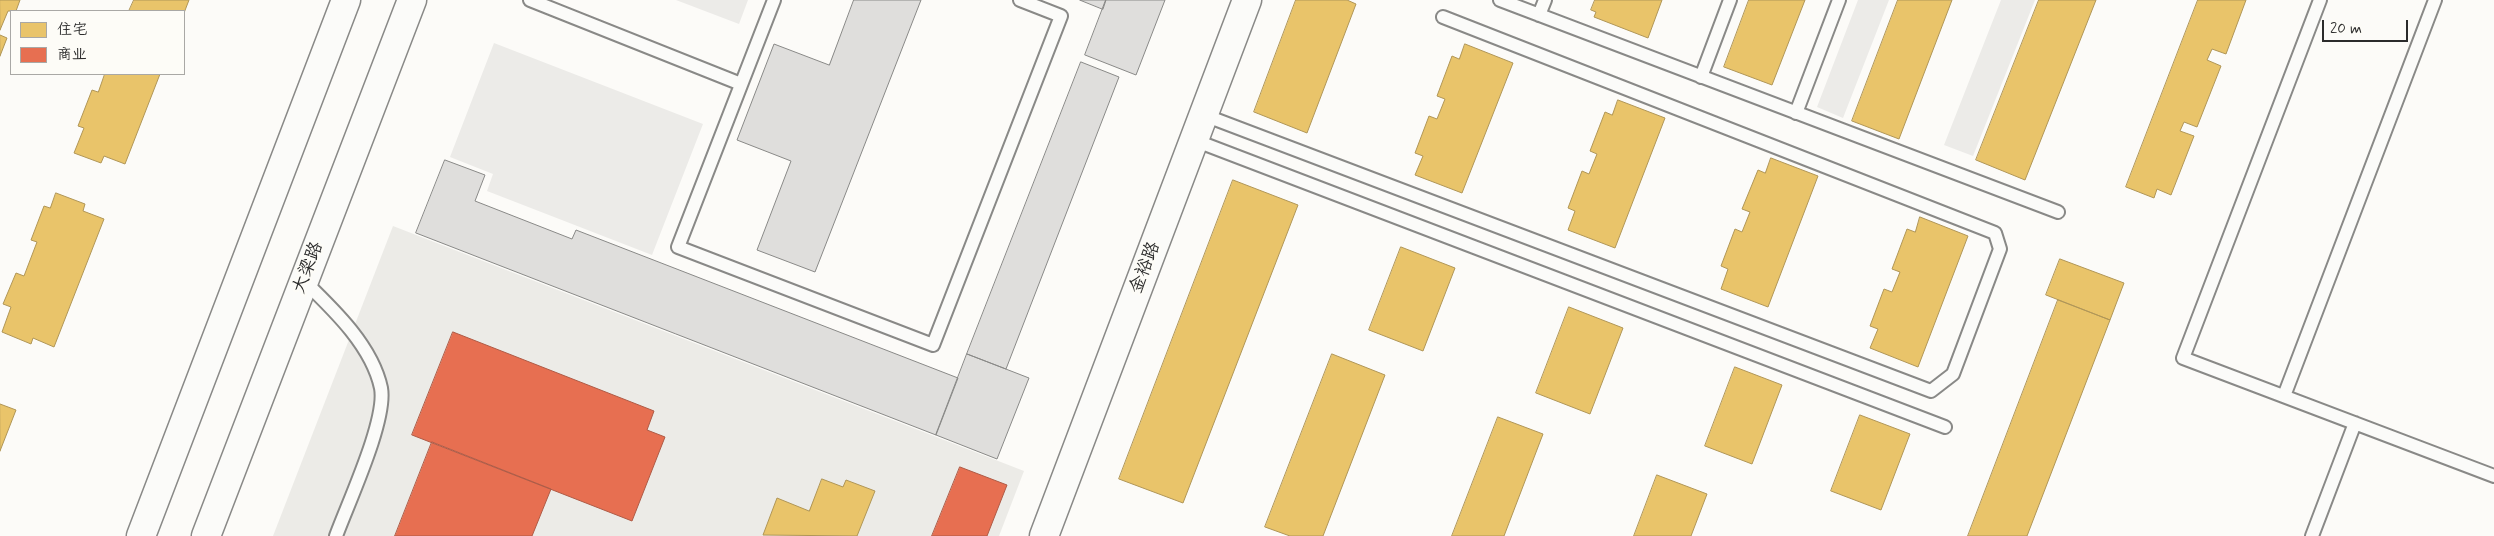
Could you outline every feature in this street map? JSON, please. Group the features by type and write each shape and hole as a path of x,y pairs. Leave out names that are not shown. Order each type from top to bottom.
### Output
{"main road":[{"path":"141,536 346,0"},
{"name":"大梁路","path":"206,536 412,0"},
{"name":"金裕路","path":"1044,536 1247,0"}],"lane":[{"path":"530,0 741,84"},
{"path":"774,0 678,247 933,346 1061,16 1020,0"},
{"path":"1500,0 2058,212"},
{"path":"1539,15 1545,0"},
{"path":"1700,77 1730,0"},
{"path":"1796,113 1839,0"},
{"path":"2320,0 2183,358 2494,476"},
{"path":"2284,396 2435,0"},
{"path":"1199,127 1931,391 1952,374 2000,249 1995,233 1443,17"},
{"path":"1199,127 1945,427"},
{"path":"304,281 329,305 352,334 369,358 381,389 379,422 336,536"},
{"path":"2312,536 2355,423"}],"shaded area":[{"path":"676,0 748,0 739,24"},
{"path":"1858,0 1889,0 1843,118 1817,107"},
{"path":"2001,0 2035,0 1973,156 1944,145"},
{"path":"494,43 703,124 652,255 487,191 493,174 450,157"},
{"path":"393,226 1024,471 999,536 273,536"}],"building: 住宅":[{"path":"0,0 20,0 16,10 8,11 0,30"},
{"path":"134,0 189,0 185,10 129,10"},
{"path":"1296,0 1347,0 1356,4 1307,133 1254,112"},
{"path":"1595,0 1662,0 1648,38 1594,17 1596,12 1591,10"},
{"path":"1749,0 1805,0 1772,85 1724,67"},
{"path":"1898,0 1952,0 1899,139 1852,121"},
{"path":"2039,0 2096,0 2025,180 1976,160"},
{"path":"2198,0 2246,0 2226,54 2212,49 2207,60 2221,66 2197,127 2184,122 2180,131 2194,136 2171,195 2157,189 2154,198 2126,187"},
{"path":"0,35 7,38 0,56"},
{"path":"1465,44 1513,63 1462,193 1415,175 1423,156 1415,153 1429,116 1437,119 1445,99 1437,96 1452,56 1459,59"},
{"path":"105,75 160,75 125,164 104,156 101,163 74,153 84,128 78,126 92,90 98,92"},
{"path":"1618,100 1665,118 1615,248 1568,230 1575,211 1568,208 1582,171 1589,174 1597,154 1590,151 1605,112 1612,115"},
{"path":"1771,158 1818,176 1768,307 1721,289 1728,269 1721,266 1735,229 1742,232 1750,212 1742,209 1758,170 1765,173"},
{"path":"1233,180 1298,205 1183,503 1119,479"},
{"path":"56,193 85,204 83,211 104,219 54,347 33,338 31,344 2,332 11,307 3,304 16,273 24,276 37,242 31,240 44,206 50,208"},
{"path":"1920,217 1968,236 1918,367 1870,348 1878,329 1870,326 1884,289 1892,292 1900,272 1892,269 1907,229 1915,232"},
{"path":"1401,247 1455,268 1423,351 1369,330"},
{"path":"2060,259 2124,283 2110,320 2046,295"},
{"path":"2058,300 2110,320 2027,536 1968,536"},
{"path":"1569,307 1623,328 1590,414 1536,393"},
{"path":"1332,354 1385,375 1323,536 1290,536 1265,527"},
{"path":"1735,367 1782,385 1752,464 1705,446"},
{"path":"0,404 16,410 0,451"},
{"path":"1860,415 1910,434 1881,510 1831,491"},
{"path":"1498,417 1543,434 1504,536 1452,536"},
{"path":"1657,475 1707,494 1691,536 1634,536"},
{"path":"822,479 843,487 846,480 875,491 857,536 763,535 777,498 809,511"}],"building: 商业":[{"path":"453,332 654,411 647,430 665,437 632,521 412,435"},
{"path":"432,442 551,489 532,536 395,536"},
{"path":"960,467 1007,485 987,536 932,536"}],"building: 其他":[{"path":"854,0 921,0 815,272 757,250 791,161 737,140 774,44 829,65"},
{"path":"1080,0 1106,0 1103,9"},
{"path":"1106,0 1165,0 1136,75 1085,55"},
{"path":"1081,62 1119,77 1006,369 967,354"},
{"path":"445,160 485,175 475,201 572,239 576,230 958,378 936,435 416,233"},
{"path":"967,354 1029,378 997,459 936,435"}]}
